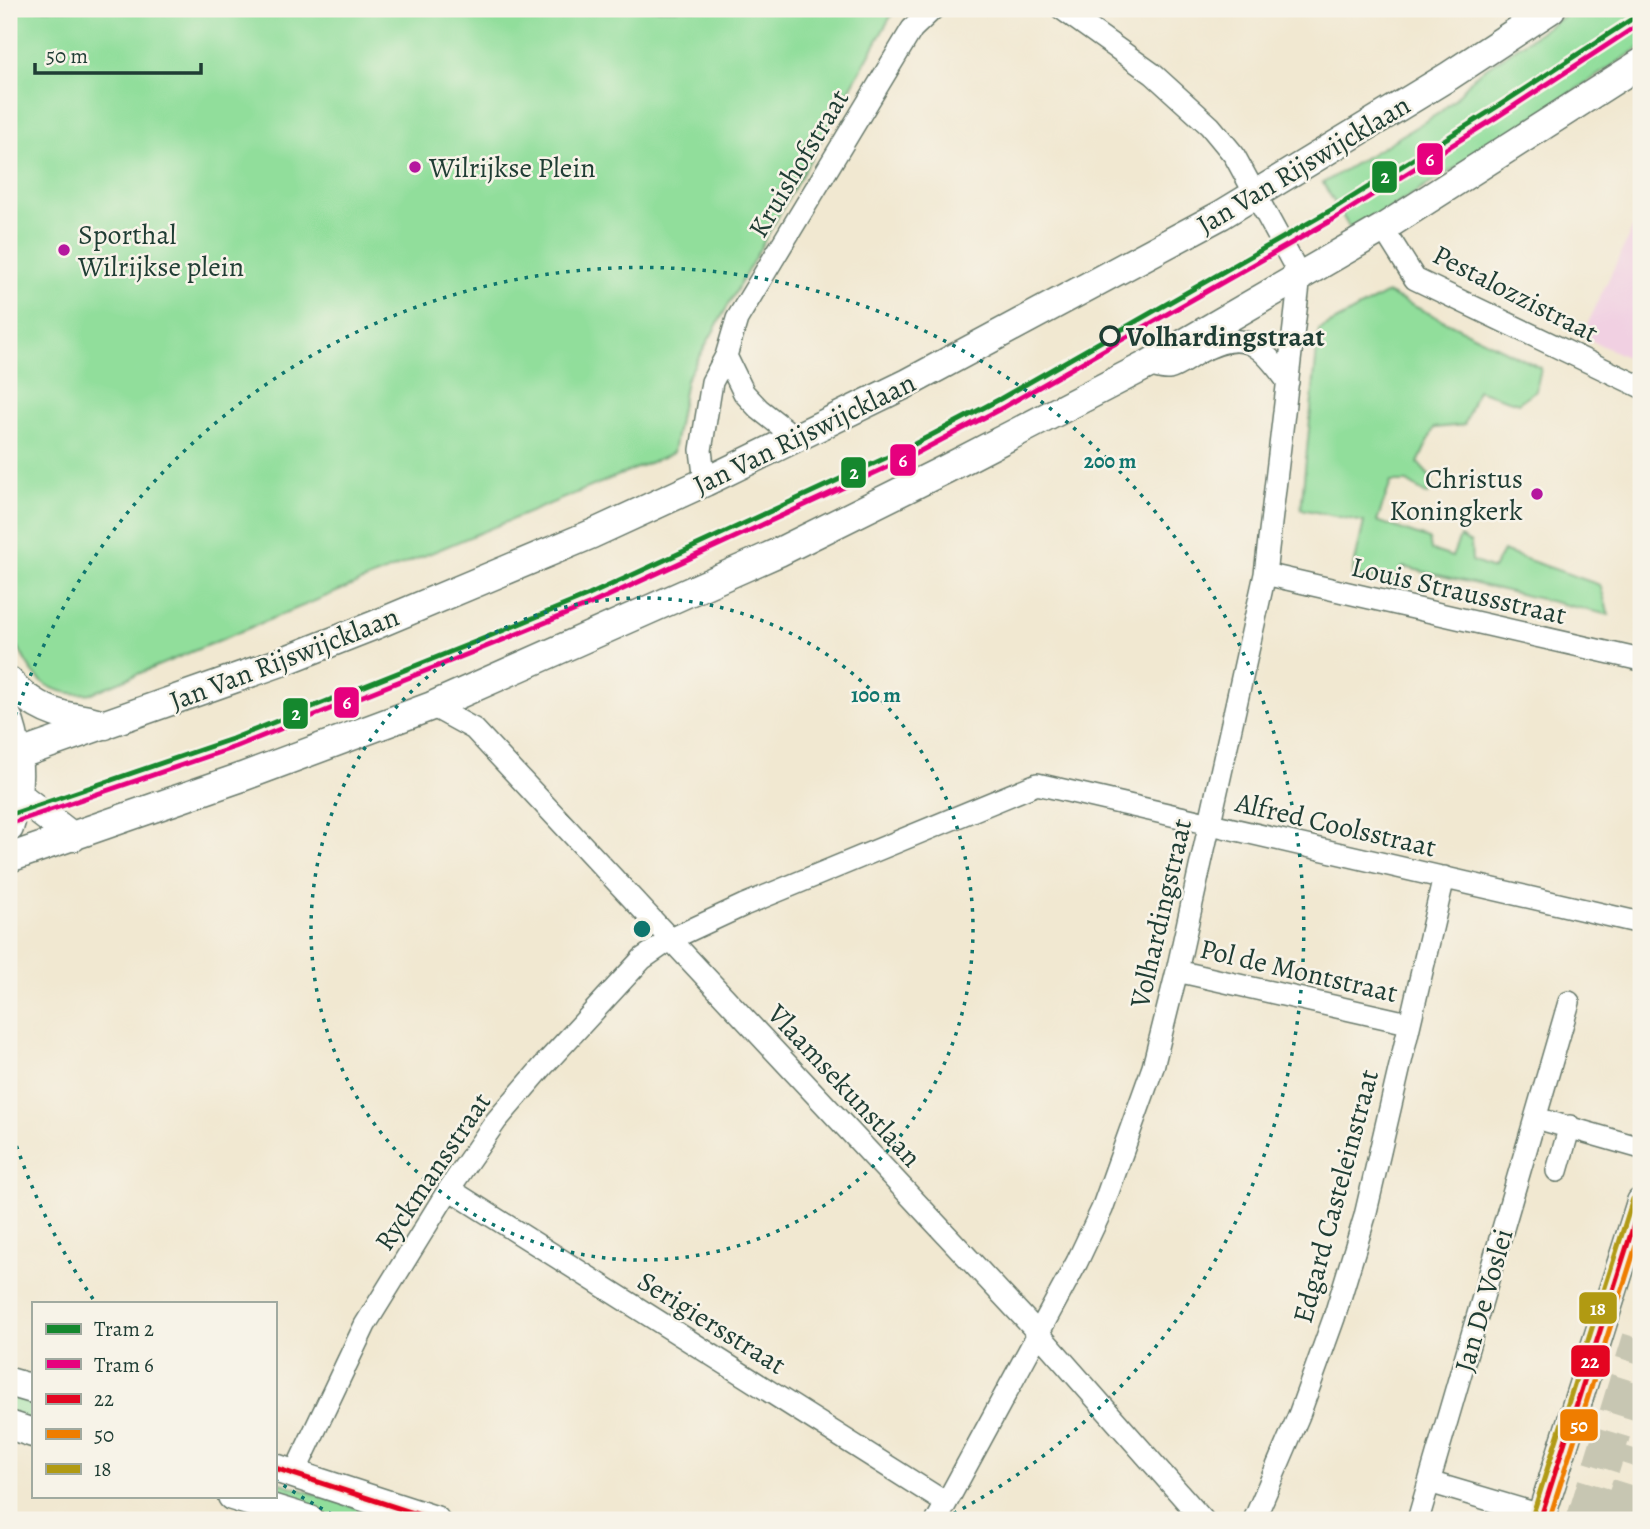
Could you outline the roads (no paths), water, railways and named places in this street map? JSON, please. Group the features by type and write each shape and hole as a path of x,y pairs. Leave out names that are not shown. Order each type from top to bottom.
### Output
{"main road":[{"name":"Jan Van Rijswijcklaan","path":"13,757 375,625 592,534 796,438 920,377 1256,194 1437,83 1551,9"},
{"path":"9,858 432,706 779,552 1147,365 1383,228 1641,63"},
{"path":"9,681 43,708 105,725"},
{"path":"9,720 13,757 9,828"},
{"path":"13,789 73,837"},
{"path":"1541,1518 1641,1202"},
{"path":"9,1382 32,1389"},
{"path":"9,1425 32,1433"},
{"path":"284,1471 390,1513 435,1520"},
{"path":"238,1498 310,1520"}],"street":[{"name":"Kruishofstraat","path":"705,482 701,450 712,382 726,356 737,319 912,29 933,9"},
{"path":"1062,9 1153,74 1210,126 1234,155 1300,276"},
{"name":"Pestalozzistraat","path":"1383,228 1416,279 1641,387"},
{"name":"Volhardingstraat","path":"942,1511 1077,1262 1102,1209 1153,1067 1177,971 1265,574 1300,276"},
{"path":"1147,365 1168,369 1212,346 1229,340 1242,341 1264,352 1287,382"},
{"path":"726,356 744,393 759,409 796,438"},
{"name":"Louis Straussstraat","path":"1265,574 1641,660"},
{"name":"Vlaamsekunstlaan","path":"432,706 474,729 1039,1334 1203,1520"},
{"name":"Alfred Coolsstraat","path":"671,939 744,905 1037,784 1641,923"},
{"name":"Edgard Casteleinstraat","path":"1254,1520 1298,1415 1334,1318 1364,1216 1444,877"},
{"name":"Ryckmansstraat","path":"284,1471 365,1325 449,1189 496,1121 642,959 671,939"},
{"name":"Pol de Montstraat","path":"1177,971 1408,1023"},
{"name":"Jan De Voslei","path":"1418,1520 1569,1002"},
{"path":"1536,1118 1641,1148"},
{"path":"1557,1171 1570,1126"},
{"name":"Serigiersstraat","path":"449,1189 942,1511"},
{"path":"1429,1482 1541,1518"}],"tunnel":[{"path":"1585,1520 1641,1339"},
{"path":"1619,1520 1641,1451"}],"tram line":[{"name":"2","path":"9,815 232,739 480,640 589,595 905,449 1000,399 1333,209 1641,13"},
{"name":"6","path":"12,823 235,747 483,648 593,603 909,457 1004,407 1337,217 1641,23"}],"place":[{"name":"Wilrijkse Plein","path":"415,167"},
{"name":"Sporthal Wilrijkse plein","path":"64,250"},
{"name":"Volhardingstraat","path":"1110,336"},
{"name":"Christus Koningkerk","path":"1537,494"}]}
